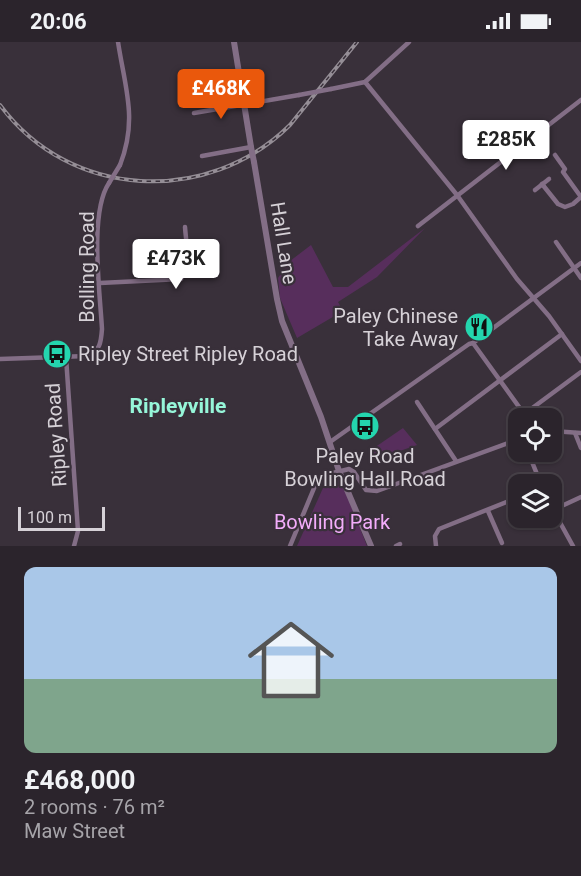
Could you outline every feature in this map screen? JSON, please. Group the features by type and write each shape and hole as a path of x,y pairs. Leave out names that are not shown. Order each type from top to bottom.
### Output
{"street":[{"name":"Bolling Road","path":"66,357 87,356 95,353 101,342 98,223 102,199 120,165 130,125 129,100 118,42"},
{"name":"Hall Lane","path":"234,42 282,321 330,442 339,471 371,546"},
{"path":"194,113 365,82 409,42"},
{"path":"365,82 457,195 510,270 581,361"},
{"path":"418,226 581,100"},
{"path":"202,156 251,147"},
{"path":"542,184 558,204 565,207 581,197 563,172 565,169 555,155"},
{"path":"535,190 549,179"},
{"path":"100,283 181,279 186,267 185,227"},
{"path":"556,242 581,278"},
{"path":"330,442 472,343 581,263"},
{"path":"435,429 562,334"},
{"path":"472,343 520,408"},
{"path":"0,359 66,357"},
{"name":"Ripley Road","path":"66,357 78,531 74,546"},
{"path":"532,408 581,372"},
{"path":"417,402 456,461"},
{"path":"562,432 578,433 581,448"},
{"path":"290,546 321,476 349,469 354,472 366,489 377,491 508,443"},
{"path":"562,505 581,497"},
{"path":"436,546 435,536 439,529 508,502"},
{"path":"488,511 502,543"},
{"path":"562,527 573,546"}],"green space":[{"path":"425,228 377,277 338,302 343,311 297,338 280,298 278,278 290,261 311,245 333,287 348,287"},
{"path":"403,428 417,445 377,459 371,450"},
{"name":"Bowling Park","path":"340,478 367,546 297,546 323,488 329,480"}],"railway":[{"path":"0,105 29,136 63,160 101,174 140,181 181,179 220,169 257,151 290,125 357,42"}],"place":[{"name":"Paley Chinese Take Away","path":"479,327"},
{"name":"Ripley Street Ripley Road","path":"57,354"},
{"name":"Paley Road Bowling Hall Road","path":"365,426"}],"district":[{"name":"Ripleyville","path":"178,406"}]}
